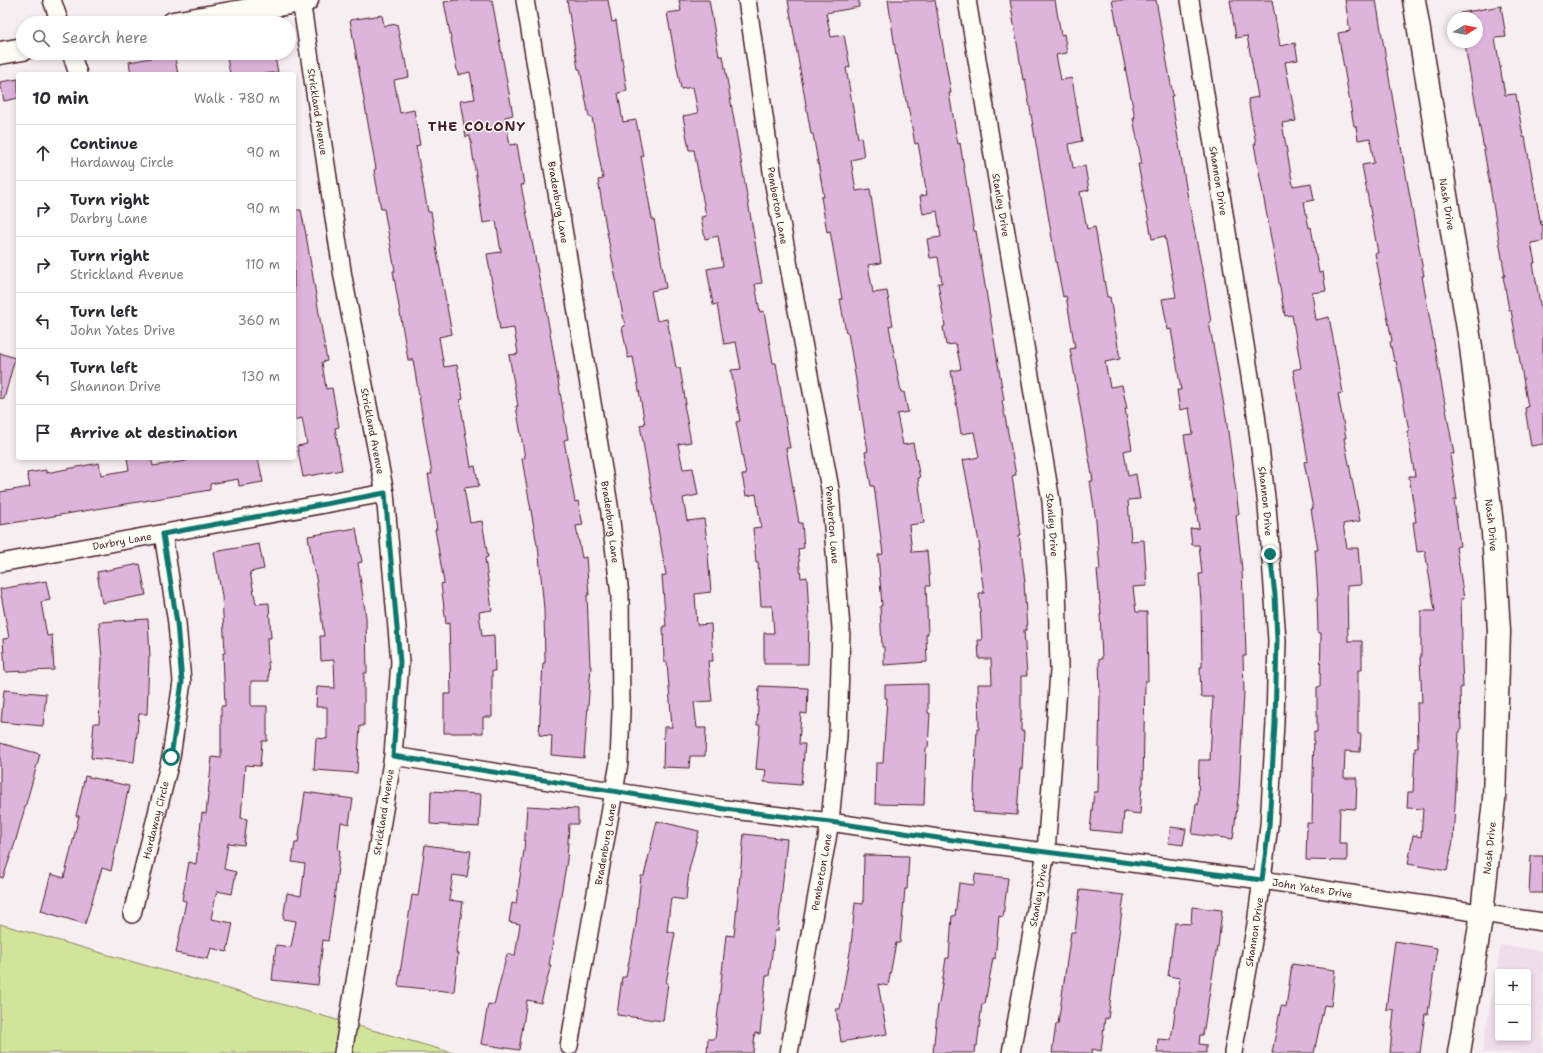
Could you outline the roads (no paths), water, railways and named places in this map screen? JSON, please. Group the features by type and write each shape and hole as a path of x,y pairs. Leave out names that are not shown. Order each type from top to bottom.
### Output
{"street":[{"path":"52,0 58,16"},
{"path":"213,16 303,0"},
{"name":"Strickland Avenue","path":"303,0 343,277 385,493 400,662 393,756 343,1053"},
{"name":"Bradenburg Lane","path":"525,0 610,505 620,595 620,763 569,1046"},
{"name":"Pemberton Lane","path":"747,0 774,184 830,489 841,628 838,736 830,822 789,1053"},
{"name":"Stanley Drive","path":"967,0 1051,501 1057,583 1059,670 1046,852 1011,1053"},
{"name":"Shannon Drive","path":"1190,0 1256,414 1267,506 1275,595 1277,640 1275,723 1269,826 1256,924 1233,1053"},
{"name":"Nash Drive","path":"1414,0 1471,346 1485,459 1500,631 1494,792 1482,913 1459,1053"},
{"path":"0,53 16,50"},
{"path":"73,60 77,72"},
{"name":"Darbry Lane","path":"0,563 385,493"},
{"name":"Hardaway Circle","path":"132,914 171,757 182,682 177,623 163,534"},
{"name":"John Yates Drive","path":"393,756 614,790 725,809 1262,880 1543,922"}],"district":[{"name":"THE COLONY","path":"477,126"}]}
